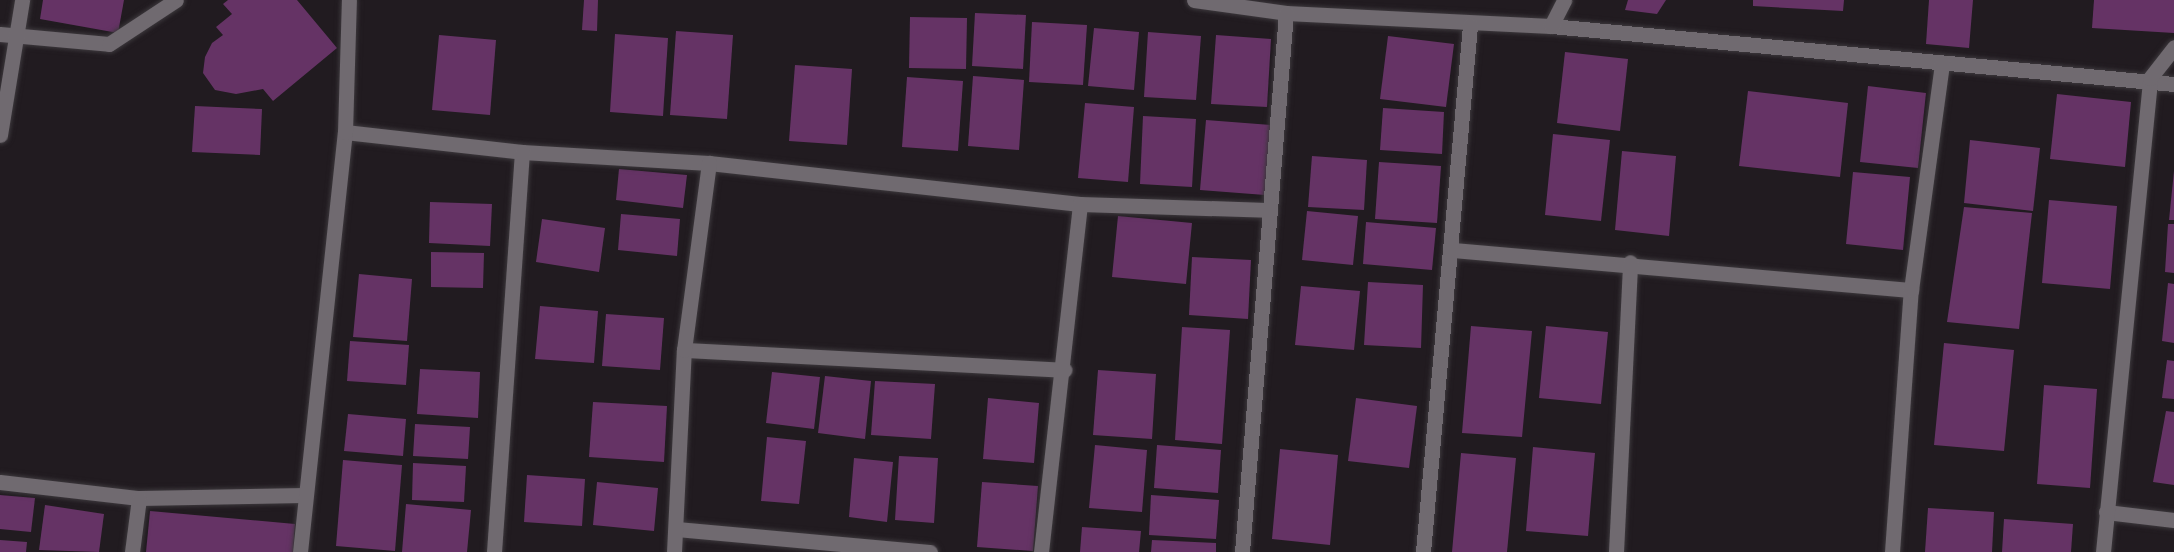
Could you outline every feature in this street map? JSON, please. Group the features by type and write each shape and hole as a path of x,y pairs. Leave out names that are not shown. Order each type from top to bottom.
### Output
{"street":[{"path":"0,135 6,36 22,0"},
{"path":"6,36 109,45 176,0"},
{"path":"300,552 304,495 345,132 349,0"},
{"path":"1194,0 1286,13 1342,6 1470,25 1551,26 1942,63 2150,78 2174,84"},
{"path":"1551,26 1564,0"},
{"path":"1242,552 1267,210 1286,13"},
{"path":"1423,552 1452,250 1470,25"},
{"path":"2103,552 2150,78 2174,47"},
{"path":"1892,552 1911,291 1942,63"},
{"path":"345,132 522,152 709,163 1080,204 1267,210"},
{"path":"494,552 522,152"},
{"path":"674,552 684,350 709,163"},
{"path":"1041,552 1064,370 1080,204"},
{"path":"1452,250 1630,262 1911,291"},
{"path":"1616,552 1630,262"},
{"path":"684,350 1064,370"},
{"path":"0,482 139,498 304,495"},
{"path":"132,552 139,498"},
{"path":"2106,512 2174,520"},
{"path":"676,529 872,549 930,552"}],"building":[{"path":"43,0 124,0 118,33 40,19"},
{"path":"228,0 297,0 337,48 273,101 263,89 236,94 215,90 203,73 205,57 212,43 223,35 216,27 232,14 223,4"},
{"path":"584,0 598,0 597,31 582,30"},
{"path":"1628,0 1666,0 1657,14 1625,10"},
{"path":"1753,0 1844,0 1843,11 1753,6"},
{"path":"1929,0 1973,0 1969,48 1926,44"},
{"path":"2094,0 2174,0 2174,33 2092,28"},
{"path":"975,13 1026,15 1023,69 972,66"},
{"path":"910,17 967,18 966,69 909,68"},
{"path":"1032,22 1087,25 1083,85 1029,82"},
{"path":"1094,28 1139,32 1134,90 1088,86"},
{"path":"676,31 733,35 727,119 670,115"},
{"path":"1148,32 1201,36 1196,100 1144,97"},
{"path":"615,34 668,38 663,116 610,112"},
{"path":"439,35 496,40 490,115 432,110"},
{"path":"1216,35 1271,39 1267,107 1211,104"},
{"path":"1388,36 1454,44 1446,107 1380,99"},
{"path":"1565,52 1628,59 1620,131 1557,123"},
{"path":"795,65 852,69 847,145 789,141"},
{"path":"973,76 1024,80 1019,150 968,146"},
{"path":"907,77 963,81 958,151 902,147"},
{"path":"1868,86 1926,93 1918,168 1860,162"},
{"path":"1748,91 1848,103 1840,177 1739,166"},
{"path":"2057,94 2131,102 2125,167 2050,159"},
{"path":"1085,103 1134,107 1128,182 1078,178"},
{"path":"195,106 262,109 260,155 192,152"},
{"path":"1383,108 1444,112 1442,154 1380,150"},
{"path":"1143,116 1196,119 1192,187 1140,184"},
{"path":"1206,120 1271,125 1265,195 1200,190"},
{"path":"1553,134 1610,140 1601,221 1545,215"},
{"path":"1970,140 2040,148 2033,211 1964,203"},
{"path":"1622,151 1676,156 1669,236 1615,230"},
{"path":"1312,156 1367,160 1364,210 1308,207"},
{"path":"1379,162 1441,166 1437,223 1375,219"},
{"path":"619,169 687,175 683,208 616,200"},
{"path":"2174,171 2174,220 2169,220"},
{"path":"1853,172 1910,177 1903,250 1846,244"},
{"path":"2049,200 2117,206 2110,289 2042,283"},
{"path":"430,202 492,204 490,246 429,243"},
{"path":"1964,207 2032,213 2019,329 1947,322"},
{"path":"1307,211 1358,216 1353,265 1302,260"},
{"path":"621,214 680,219 677,256 618,250"},
{"path":"1118,216 1192,223 1186,284 1112,277"},
{"path":"542,219 605,228 599,272 536,262"},
{"path":"1366,222 1436,228 1432,270 1363,264"},
{"path":"2168,224 2174,224 2174,273 2165,272"},
{"path":"431,252 484,253 483,288 431,287"},
{"path":"1192,257 1251,260 1248,319 1189,315"},
{"path":"359,274 412,279 407,341 353,337"},
{"path":"1368,282 1423,285 1421,348 1364,345"},
{"path":"2168,283 2174,284 2174,343 2162,341"},
{"path":"1301,286 1360,291 1354,350 1295,345"},
{"path":"540,306 598,311 594,363 535,359"},
{"path":"606,314 664,318 660,370 602,366"},
{"path":"1471,326 1532,331 1522,437 1462,433"},
{"path":"1546,326 1608,332 1601,404 1539,398"},
{"path":"1182,327 1230,330 1222,444 1175,440"},
{"path":"350,341 409,345 406,385 347,381"},
{"path":"1944,343 2014,350 2004,451 1934,445"},
{"path":"2167,360 2174,361 2174,399 2162,398"},
{"path":"420,369 480,372 478,418 417,414"},
{"path":"1098,370 1156,374 1152,439 1093,435"},
{"path":"772,372 820,377 814,429 766,423"},
{"path":"825,376 871,381 865,439 818,433"},
{"path":"875,381 935,384 931,439 871,435"},
{"path":"2044,385 2097,389 2090,488 2037,484"},
{"path":"988,398 1039,403 1034,463 983,459"},
{"path":"1356,398 1417,406 1409,468 1348,461"},
{"path":"593,402 667,406 664,462 589,457"},
{"path":"2166,411 2174,412 2174,485 2153,482"},
{"path":"348,414 406,419 403,456 344,451"},
{"path":"415,424 470,427 468,459 413,456"},
{"path":"767,437 806,441 799,504 761,501"},
{"path":"1095,445 1147,450 1142,512 1089,508"},
{"path":"1157,445 1221,450 1218,493 1154,488"},
{"path":"1533,447 1595,453 1588,536 1526,531"},
{"path":"1280,449 1338,455 1330,545 1272,539"},
{"path":"1461,453 1516,458 1507,552 1452,552"},
{"path":"899,456 938,458 934,523 895,520"},
{"path":"854,458 893,462 887,522 849,517"},
{"path":"343,460 402,465 395,551 336,546"},
{"path":"413,463 466,466 464,502 412,500"},
{"path":"527,475 585,479 582,526 524,522"},
{"path":"597,482 658,488 654,531 593,525"},
{"path":"982,482 1038,486 1033,551 977,547"},
{"path":"0,495 35,498 31,532 0,529"},
{"path":"1151,495 1219,500 1216,539 1149,535"},
{"path":"406,504 471,510 467,552 402,552"},
{"path":"45,505 104,514 99,552 39,550"},
{"path":"1928,508 1994,512 1992,552 1925,552"},
{"path":"150,511 295,524 293,552 146,552"},
{"path":"2004,519 2073,524 2071,552 2002,552"},
{"path":"1082,527 1141,531 1139,552 1080,552"},
{"path":"0,540 27,542 26,552 0,552"},
{"path":"1152,540 1216,543 1216,552 1151,552"}]}
